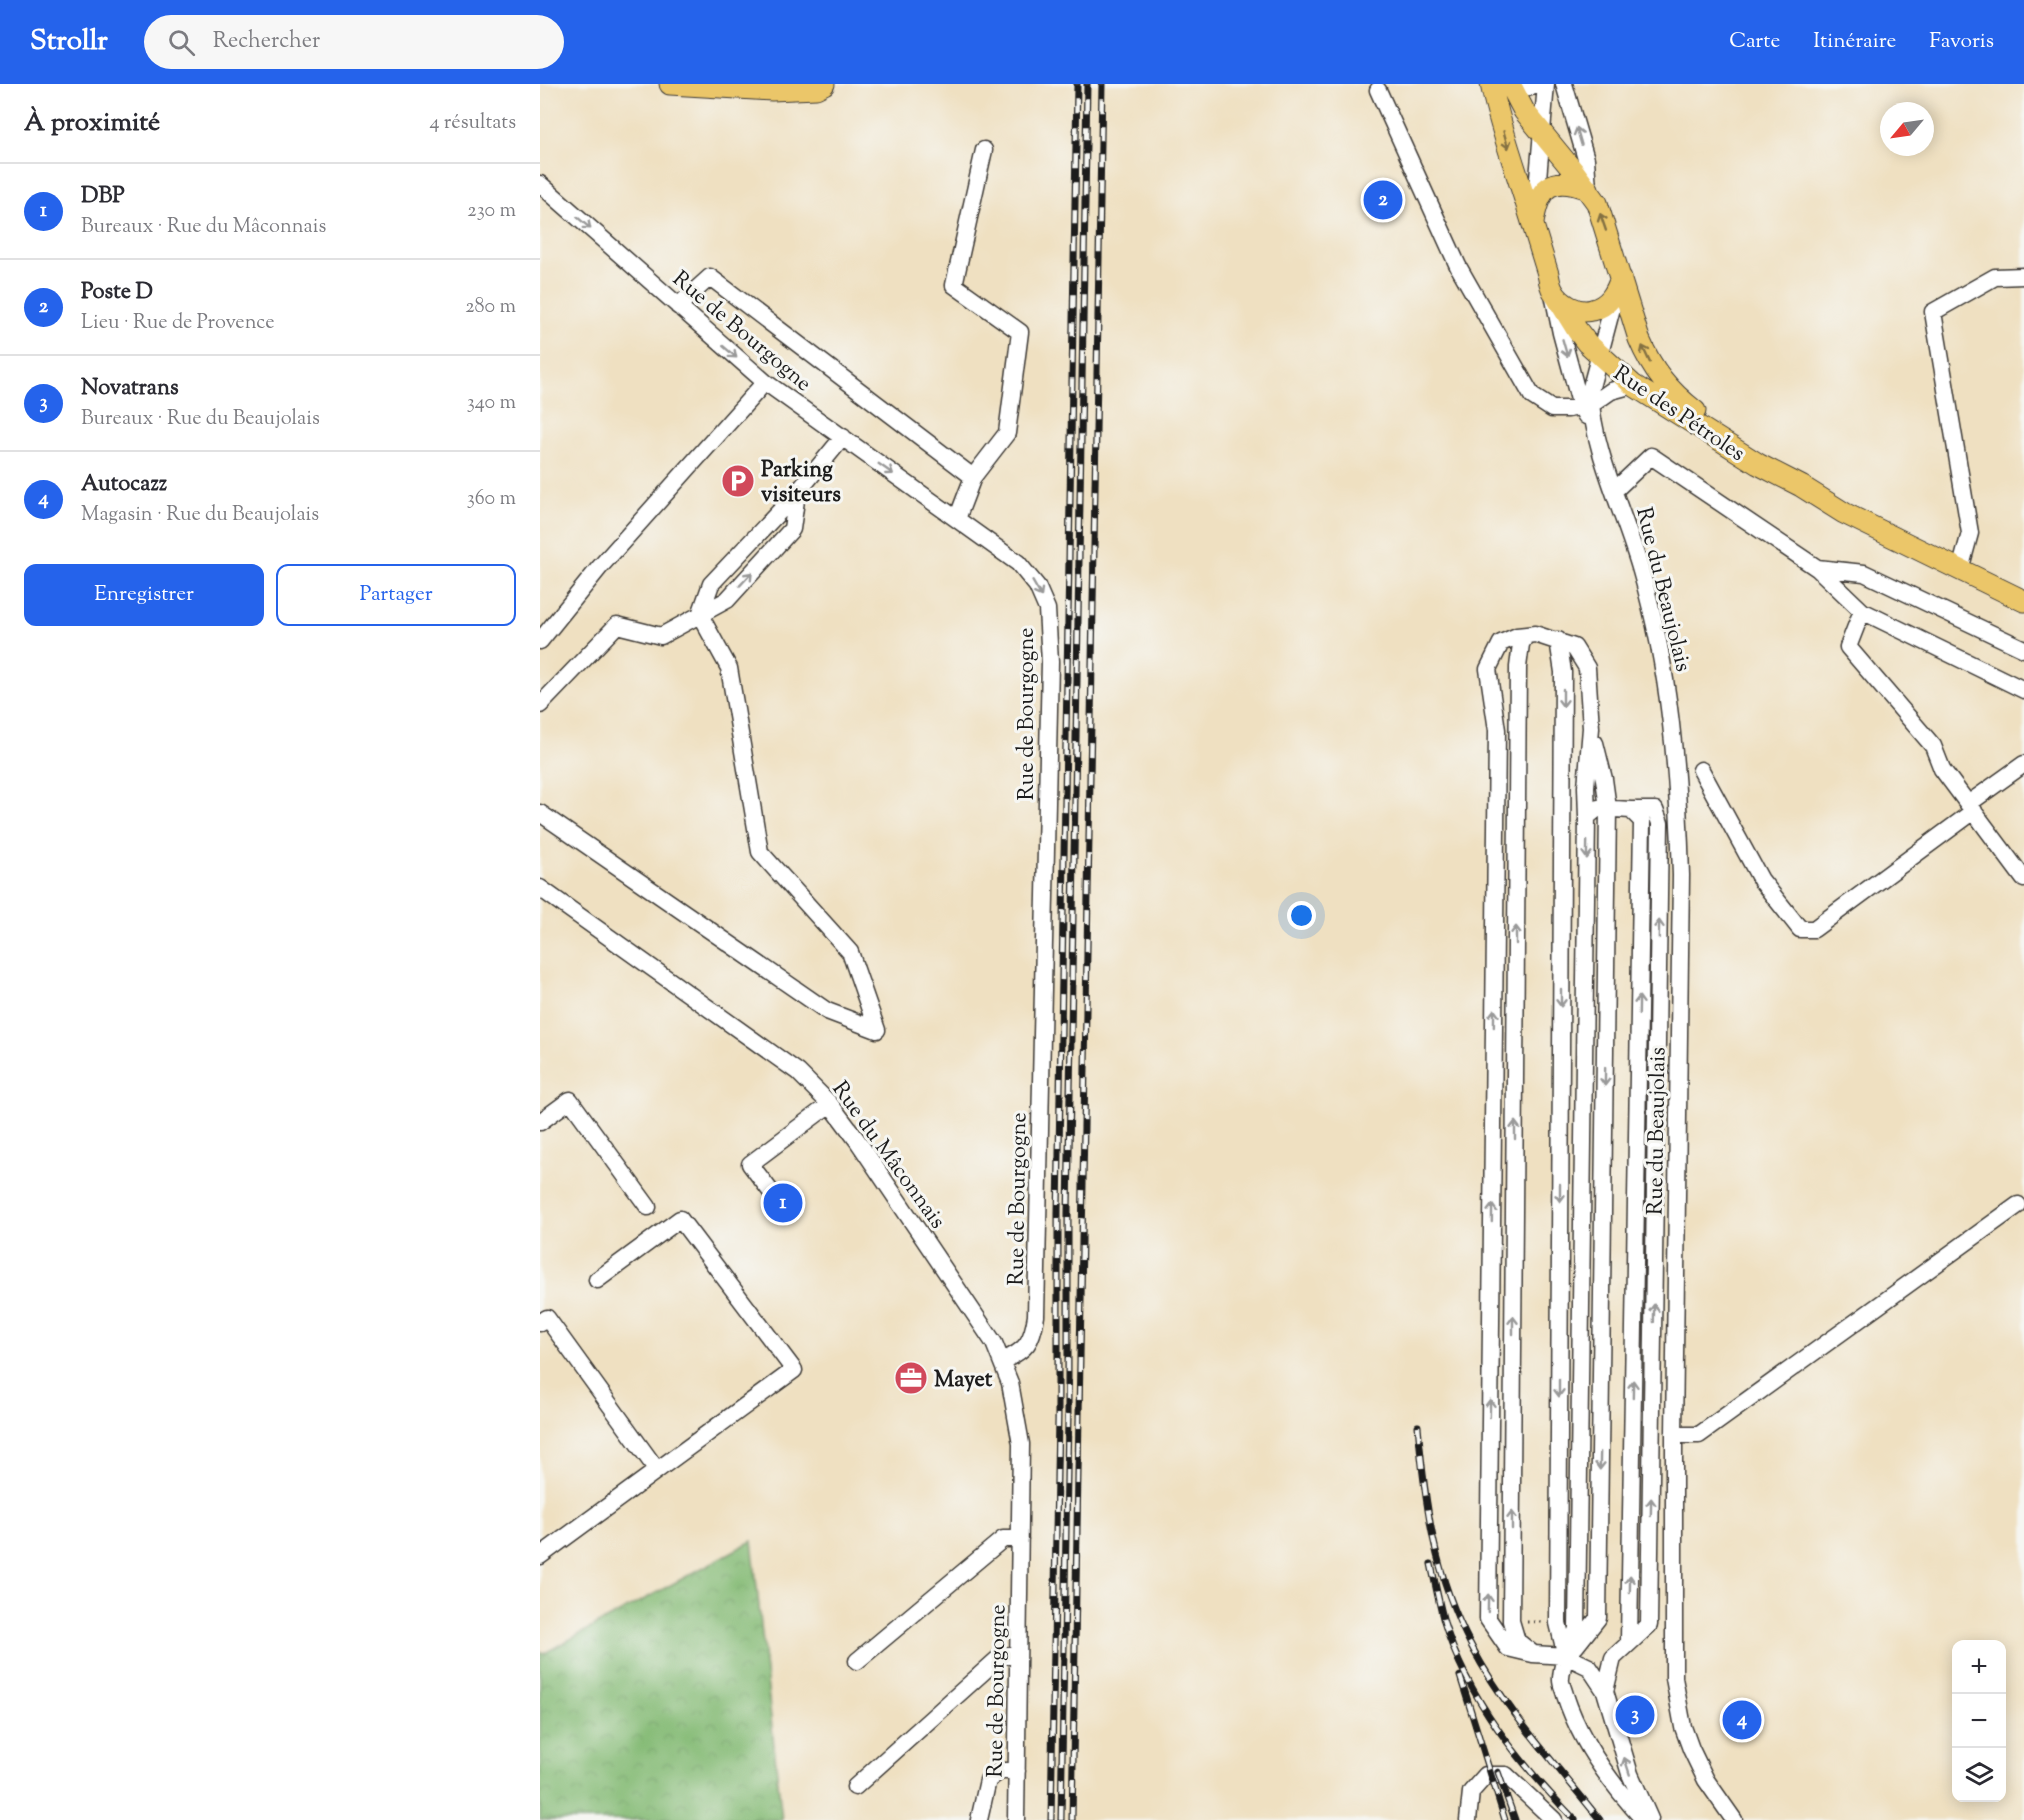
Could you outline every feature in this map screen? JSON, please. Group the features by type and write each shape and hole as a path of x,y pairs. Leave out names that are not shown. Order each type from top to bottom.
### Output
{"main road":[{"path":"670,84 816,88 824,84"},
{"name":"Rue des Pétroles","path":"1491,84 1516,177 1534,212 1553,291 1576,330 1600,357 1633,385 1758,464 1801,486 1866,525 2024,601"},
{"name":"Rue des Pétroles","path":"1511,87 1524,111 1597,203 1619,284 1639,339 1658,376 1685,403 1764,457 1801,486"},
{"path":"1534,212 1547,188 1557,184 1572,183 1587,189"},
{"path":"1553,291 1563,302 1575,310 1583,311 1604,306 1619,284"}],"street":[{"path":"1511,87 1521,90 1541,84"},
{"path":"1534,212 1546,84"},
{"path":"1564,84 1586,159 1587,189"},
{"path":"1378,90 1458,266 1532,396 1552,409 1586,406 1611,391 1633,385"},
{"path":"957,519 973,477 1007,433 1020,332 954,285 984,150"},
{"name":"Rue de Bourgogne","path":"540,184 765,382 1018,563 1037,586 1047,609 1050,662 1036,1316 1033,1335 1025,1348 1017,1355 1002,1361"},
{"path":"1960,570 1970,533 1934,312 1995,278 2024,276"},
{"path":"678,306 710,277 973,477"},
{"name":"Rue du Beaujolais","path":"1586,406 1619,284"},
{"name":"Rue du Beaujolais","path":"1553,291 1561,333 1641,571 1660,650 1673,741 1681,898 1673,1652 1677,1702 1683,1727 1700,1768 1734,1820"},
{"path":"540,640 599,568 765,382"},
{"path":"540,705 617,625 661,636 700,615 711,584 797,493 843,437"},
{"path":"1615,490 1651,456 1817,568 1862,611 2024,690"},
{"path":"1817,568 1864,573 2024,649"},
{"path":"1862,611 1848,647 1933,746 1942,769 2024,879"},
{"path":"540,813 827,1011 877,1030 850,952 760,852 729,668 700,615"},
{"path":"1526,634 1521,644 1518,667 1511,1621 1516,1641 1533,1654"},
{"path":"1566,1656 1598,1618 1608,808 1592,728 1587,668 1574,647 1558,640 1526,634 1501,643 1488,669 1497,730 1488,1619 1509,1648 1533,1654 1566,1656 1589,1667 1605,1690 1630,1774 1650,1820"},
{"path":"1558,640 1563,672 1558,1623 1566,1656"},
{"path":"1592,728 1586,787 1577,1629 1560,1679 1572,1716 1592,1752 1617,1789 1644,1820"},
{"path":"1701,770 1761,880 1800,929 1814,929 2024,764"},
{"path":"1587,817 1598,808 1608,808 1631,810 1642,821 1629,1642 1613,1658 1605,1690"},
{"name":"Rue du Mâconnais","path":"540,888 798,1072 830,1104 857,1140 994,1343 1010,1383"},
{"path":"540,1122 570,1100 648,1206"},
{"path":"784,1209 750,1164 830,1104"},
{"path":"1674,1435 1699,1435 2018,1204"},
{"path":"540,1556 794,1370 680,1219 597,1280"},
{"path":"540,1323 546,1318 657,1470"},
{"name":"Rue de Bourgogne","path":"1010,1383 1021,1444 1016,1820"},
{"path":"857,1661 1003,1539 1020,1539"},
{"path":"855,1787 1001,1656 1018,1654"},
{"path":"979,1820 988,1780 1000,1771 1017,1771"},
{"path":"1468,1820 1472,1792 1486,1775 1506,1775 1554,1820"}],"green space":[{"path":"752,1541 782,1820 540,1820 540,1652 543,1654"}],"railway":[{"path":"1051,1820 1058,1417 1058,1213 1077,84"},
{"path":"1061,1820 1068,1417 1068,1213 1087,84"},
{"path":"1072,1820 1102,84"},
{"path":"1418,1426 1433,1539 1459,1620 1485,1670 1515,1715 1600,1820"},
{"path":"1431,1564 1444,1622 1454,1651 1481,1704 1534,1776 1575,1820"},
{"path":"1460,1676 1505,1820"},
{"path":"1498,1772 1515,1820"}],"place":[{"name":"Poste D","path":"1383,200"},
{"name":"Parking visiteurs","path":"738,481"},
{"name":"DBP","path":"783,1203"},
{"name":"Mayet","path":"911,1378"},
{"name":"Novatrans","path":"1635,1715"},
{"name":"Autocazz","path":"1742,1720"}]}
